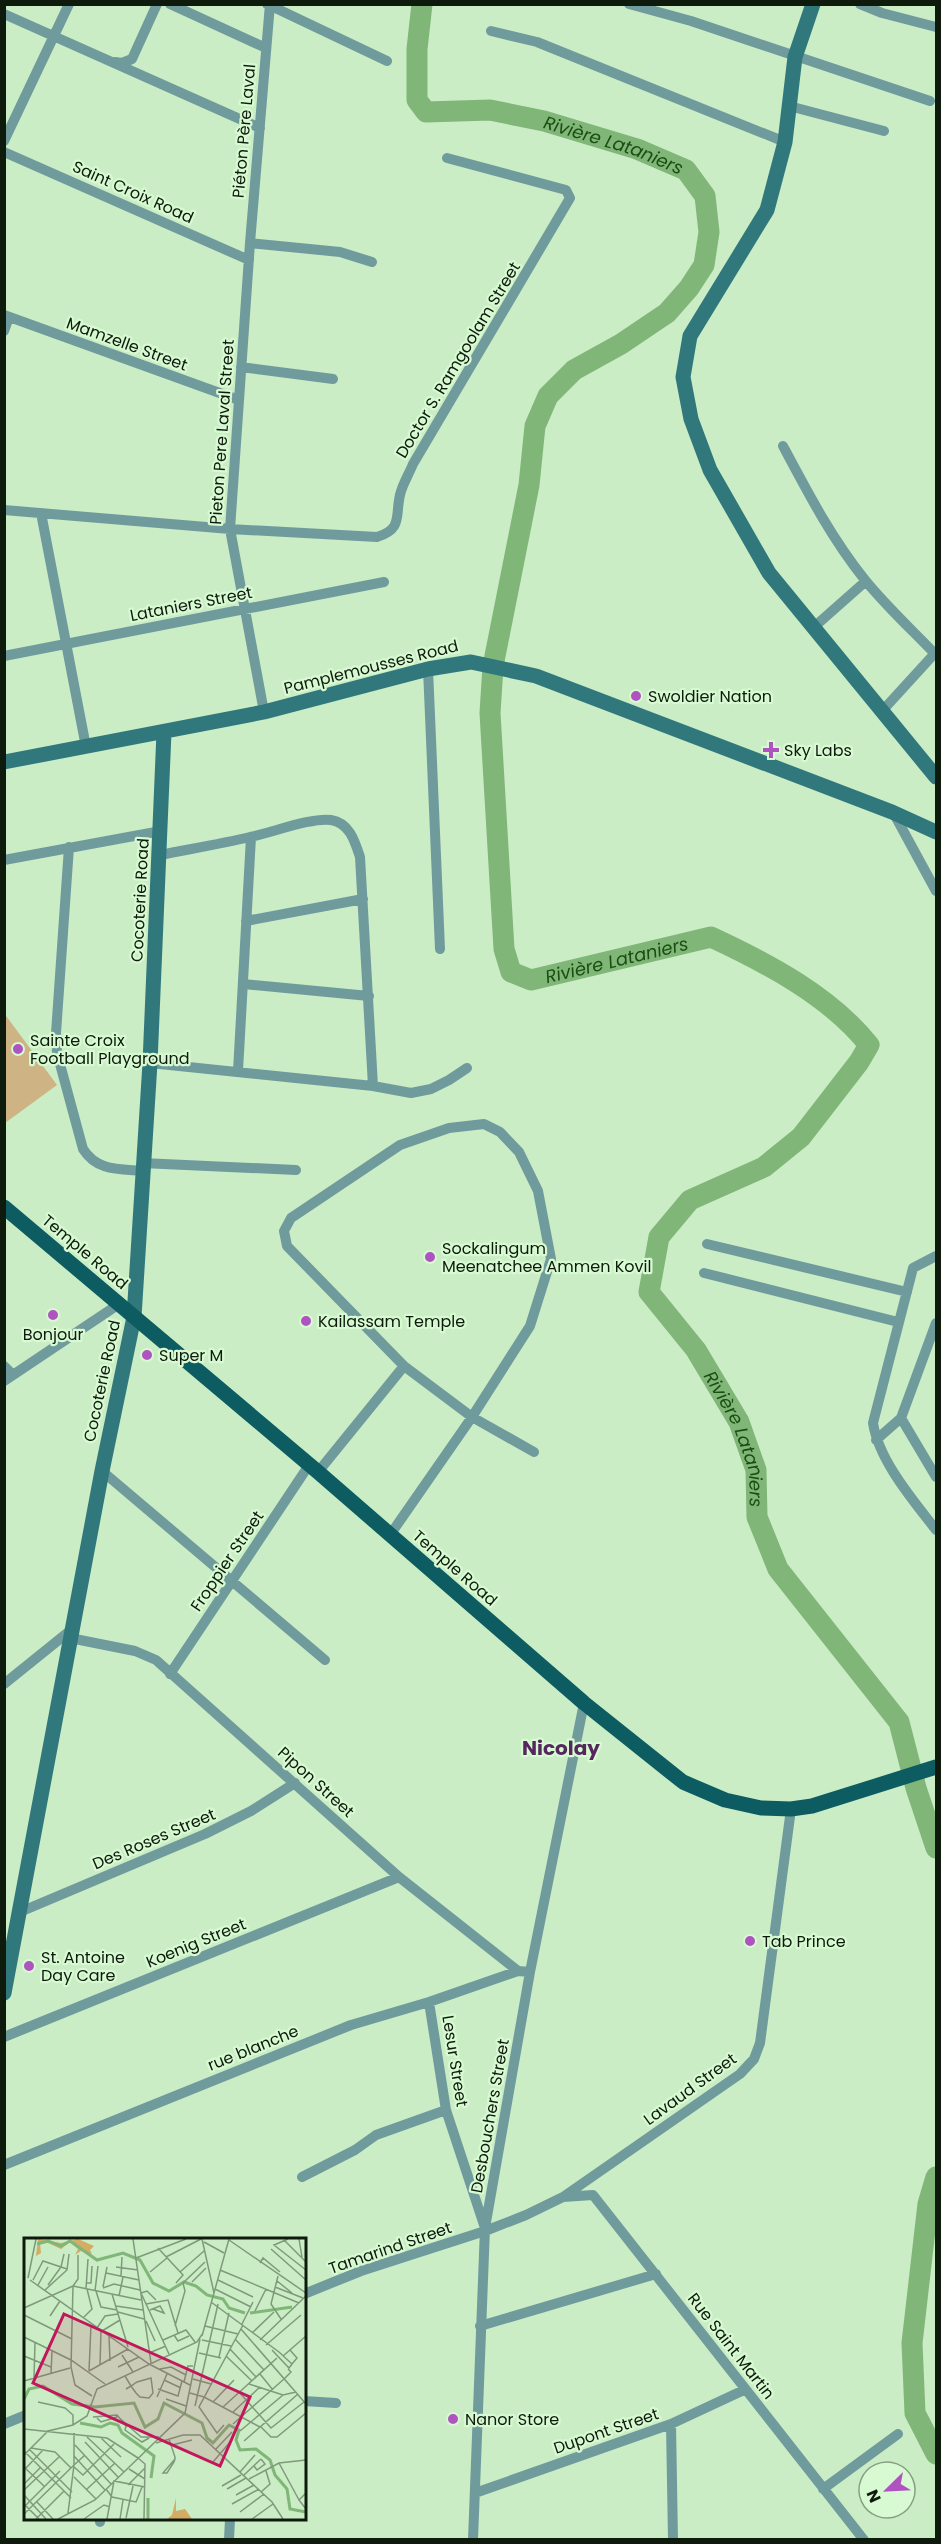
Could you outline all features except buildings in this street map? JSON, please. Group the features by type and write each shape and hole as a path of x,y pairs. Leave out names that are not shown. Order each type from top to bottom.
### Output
{"main road":[{"path":"813,4 795,57 785,142 767,210 690,336 683,377 691,418 710,470 769,573 936,777"},
{"name":"Pamplemousses Road","path":"4,762 264,712 428,669 471,662 536,676 892,812 936,832"},
{"name":"Cocoterie Road","path":"4,1993 102,1472 134,1317 150,1063 164,732"},
{"name":"Temple Road","path":"4,1207 314,1469 584,1703 683,1782 725,1800 761,1808 791,1809 812,1806 936,1767"}],"street":[{"path":"4,141 69,4"},
{"path":"113,62 122,63 132,58 157,4"},
{"path":"170,4 266,48"},
{"path":"629,4 691,21 930,101"},
{"path":"860,4 882,13 936,27"},
{"path":"269,5 387,61"},
{"name":"Piéton Père Laval","path":"249,260 269,5"},
{"path":"4,14 260,128"},
{"path":"491,31 537,42 785,142"},
{"path":"789,106 884,131"},
{"name":"Saint Croix Road","path":"4,152 249,260"},
{"name":"Doctor S. Ramgoolam Street","path":"230,529 377,537 386,534 397,524 400,494 413,464 568,203 570,195 566,190 447,158"},
{"path":"250,243 340,252 372,262"},
{"name":"Pieton Pere Laval Street","path":"249,260 230,529 264,712"},
{"path":"4,331 7,316"},
{"name":"Mamzelle Street","path":"7,316 238,400"},
{"path":"241,367 333,379"},
{"path":"783,446 815,508 834,538 866,581 936,653 883,710"},
{"path":"4,510 230,529"},
{"path":"41,513 86,747"},
{"path":"814,627 866,581"},
{"name":"Lataniers Street","path":"4,656 384,582"},
{"path":"428,669 440,949"},
{"path":"892,812 936,891"},
{"path":"160,855 251,837 317,820 332,820 344,825 353,835 360,857 373,1086"},
{"path":"4,860 161,831"},
{"path":"238,1071 251,837"},
{"path":"69,848 57,1002 57,1053 83,1149 87,1155 94,1163 107,1168 296,1170"},
{"path":"246,921 363,899"},
{"path":"243,984 369,996"},
{"path":"150,1063 420,1092 449,1080 466,1068"},
{"path":"390,1535 472,1417 530,1326 551,1259 538,1191 519,1152 500,1132 484,1124 449,1128 400,1145 291,1218 284,1231 287,1246 404,1366 472,1417 534,1452"},
{"path":"707,1244 907,1292"},
{"path":"936,1256 913,1268 873,1423 876,1440 906,1492 936,1530"},
{"path":"704,1274 898,1322"},
{"path":"4,1366 9,1378 119,1304"},
{"path":"876,1440 901,1418 936,1323"},
{"name":"Froppier Street","path":"170,1674 231,1580 314,1469 404,1366"},
{"path":"901,1418 936,1477"},
{"path":"102,1472 326,1660"},
{"path":"4,1684 71,1634"},
{"name":"Pipon Street","path":"71,1634 135,1651 156,1660 399,1877 518,1971"},
{"name":"Desbouchers Street","path":"473,2540 485,2229 531,1972 584,1703"},
{"name":"Des Roses Street","path":"20,1912 205,1834 251,1811 295,1783"},
{"name":"Lavaud Street","path":"485,2229 526,2215 563,2197 740,2074 754,2059 760,2043 791,1809"},
{"name":"Koenig Street","path":"4,2037 399,1877"},
{"path":"518,1971 531,1972"},
{"name":"rue blanche","path":"4,2165 351,2025 429,2002 518,1971"},
{"name":"Lesur Street","path":"429,2002 446,2110 485,2229"},
{"path":"302,2177 355,2150 376,2135 446,2110"},
{"name":"Rue Saint Martin","path":"563,2197 593,2195 864,2540"},
{"name":"Tamarind Street","path":"306,2293 361,2271 485,2229"},
{"path":"480,2326 656,2274"},
{"name":"Dupont Street","path":"475,2493 671,2424 744,2390"},
{"path":"306,2401 336,2403"},
{"path":"4,2424 24,2416"},
{"path":"671,2424 673,2540"},
{"path":"823,2489 898,2434"},
{"path":"229,2540 230,2520"}],"shaded area":[{"name":"Sainte Croix Football Playground","path":"4,1013 57,1085 5,1123 4,1123"}],"waterway":[{"name":"Rivière Lataniers","path":"422,4 417,49 417,100 426,112 490,110 544,121 637,149 686,170 705,196 709,232 704,265 689,288 667,313 621,344 574,370 548,396 535,426 529,485 493,666 490,713 504,949 511,972 531,980 711,937 754,958 817,996 853,1027 869,1045 859,1062 801,1137 764,1167 690,1200 659,1237 649,1292 696,1350 739,1422 756,1470 757,1517 778,1569 899,1722 916,1788 936,1848"},
{"name":"Rivière Lataniers","path":"936,2177 928,2204 912,2343 915,2413 936,2454"}],"place":[{"name":"Swoldier Nation","path":"636,696"},
{"name":"Sky Labs","path":"771,750"},
{"name":"Sainte Croix Football Playground","path":"18,1049"},
{"name":"Sockalingum Meenatchee Ammen Kovil","path":"430,1257"},
{"name":"Bonjour","path":"53,1315"},
{"name":"Kailassam Temple","path":"306,1321"},
{"name":"Super M","path":"147,1355"},
{"name":"Tab Prince","path":"750,1941"},
{"name":"St. Antoine Day Care","path":"29,1966"},
{"name":"Nanor Store","path":"453,2419"}],"district":[{"name":"Nicolay","path":"561,1748"}]}
